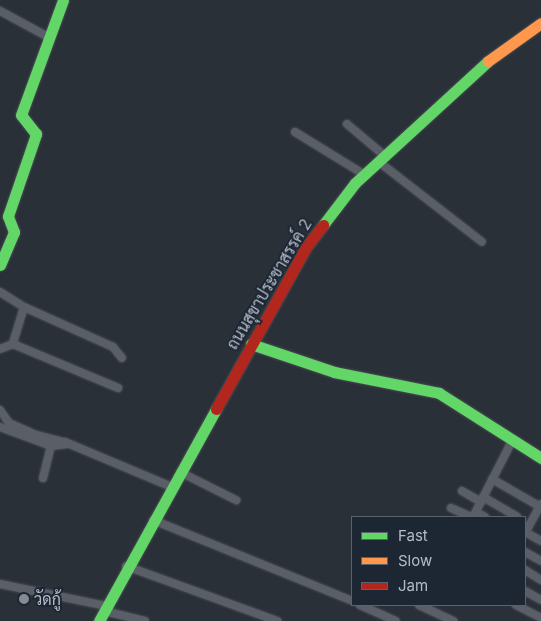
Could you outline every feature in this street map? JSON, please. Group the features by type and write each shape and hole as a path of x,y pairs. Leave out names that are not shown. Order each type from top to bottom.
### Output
{"street":[{"path":"0,264 14,232 8,216 36,134 21,114 63,0"},
{"path":"0,11 48,37"},
{"name":"ถนนสุขาประชาสรรค์ 2","path":"103,613 126,566 172,488 306,247 365,175 383,160 455,88 541,23"},
{"path":"347,124 383,160 482,242"},
{"path":"295,132 365,175"},
{"path":"0,292 24,306 113,347 122,358"},
{"path":"13,344 24,306"},
{"path":"0,349 13,344 118,388"},
{"path":"251,344 334,372 439,393 541,458"},
{"path":"0,410 9,423 70,444 172,488"},
{"path":"0,427 51,446 70,444"},
{"path":"451,508 473,515 512,441"},
{"path":"42,478 51,446"},
{"path":"180,472 236,500"},
{"path":"492,479 540,505 527,526"},
{"path":"462,491 515,516"},
{"path":"153,520 351,601"},
{"path":"527,526 541,522"},
{"path":"527,526 541,541"},
{"path":"526,553 541,561"},
{"path":"126,566 277,621"},
{"path":"526,571 541,580"},
{"path":"0,584 103,613 144,621"},
{"path":"526,592 541,600"},
{"path":"362,606 396,621"},
{"path":"421,606 441,618 453,621"},
{"path":"518,606 541,618"}],"traffic: fast":[{"path":"0,265 14,232 8,216 36,134 21,115 63,0"},
{"path":"323,225 355,183 488,61"},
{"path":"251,344 334,372 439,393 541,458"},
{"path":"99,621 216,409"}],"traffic: slow":[{"path":"488,61 541,23"}],"traffic: jam":[{"path":"216,409 306,247 323,225"}],"place":[{"name":"วัดกู้","path":"24,599"}]}
